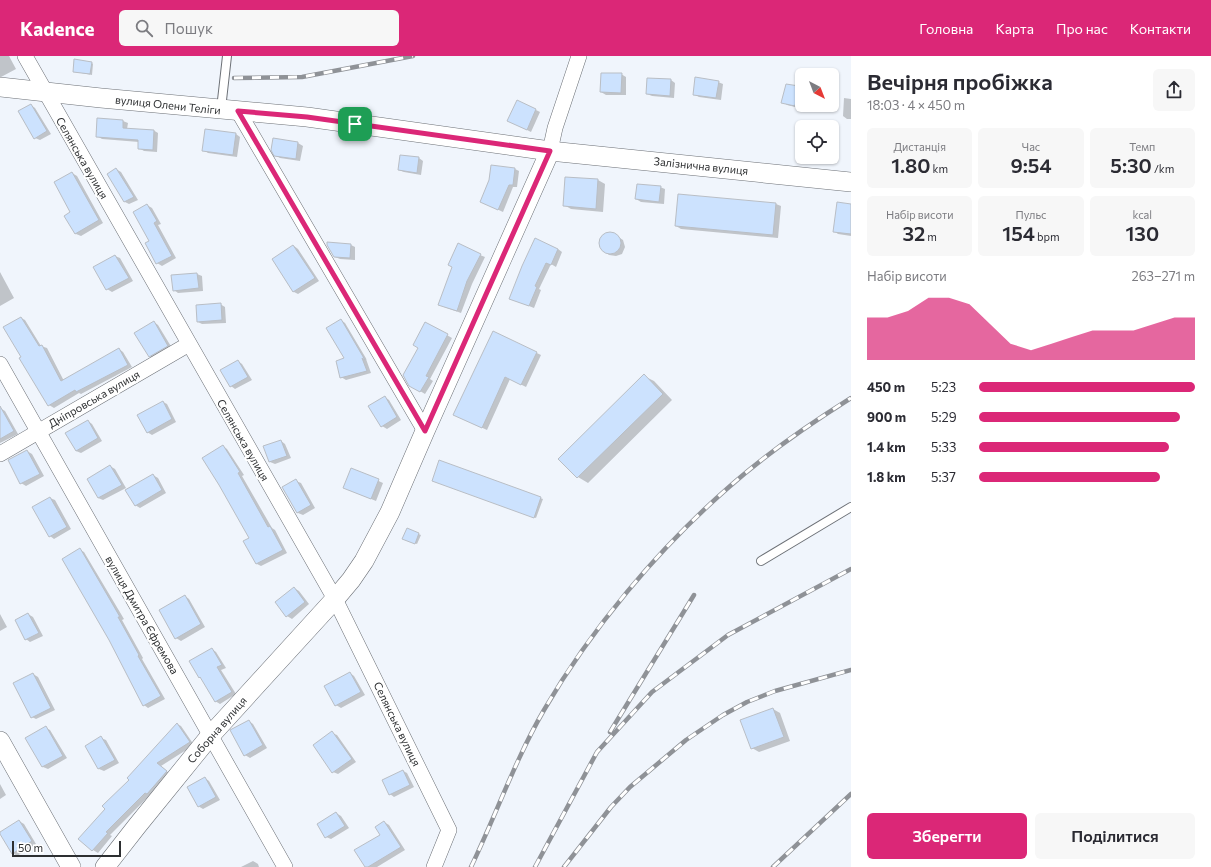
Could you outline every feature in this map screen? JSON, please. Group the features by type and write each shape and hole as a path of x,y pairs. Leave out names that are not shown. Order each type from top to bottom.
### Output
{"street":[{"name":"Селянська вулиця","path":"24,56 335,599 449,830 434,867"},
{"path":"550,151 555,128 579,56"},
{"name":"вулиця Олени Теліги","path":"0,87 307,117 550,151"},
{"path":"229,110 425,431"},
{"name":"Залізнична вулиця","path":"550,151 851,182"},
{"name":"Соборна вулиця","path":"105,867 210,736 351,580 376,541 550,151"},
{"name":"Дніпровська вулиця","path":"0,454 189,344"},
{"name":"вулиця Дмитра Єфремова","path":"0,364 285,867"},
{"path":"0,741 71,867"}],"lane":[{"path":"227,56 229,110"},
{"path":"761,561 851,507"}],"building":[{"path":"74,59 92,62 90,74 73,72"},
{"path":"601,73 622,73 621,93 600,92"},
{"path":"695,77 719,81 716,98 693,95"},
{"path":"647,78 671,79 670,96 646,94"},
{"path":"786,84 795,85 795,106 781,103"},
{"path":"517,100 536,109 527,130 507,121"},
{"path":"31,104 47,131 34,139 18,111"},
{"path":"97,118 123,120 123,128 154,130 153,150 138,149 138,140 96,137"},
{"path":"205,129 236,133 233,155 202,151"},
{"path":"273,138 298,142 296,159 274,156 271,150"},
{"path":"400,155 419,157 417,173 398,170"},
{"path":"491,165 515,168 513,185 509,185 498,210 480,202 489,180"},
{"path":"116,168 134,197 124,202 107,174"},
{"path":"72,172 99,220 75,234 64,216 70,212 54,182"},
{"path":"565,177 598,179 596,209 563,206"},
{"path":"637,184 661,186 659,202 635,199"},
{"path":"678,194 776,203 773,235 675,226"},
{"path":"837,202 851,204 851,234 833,232"},
{"path":"147,204 157,221 154,223 172,256 156,264 145,243 149,241 133,212"},
{"path":"610,232 618,235 621,243 618,251 610,254 602,251 599,243 602,235"},
{"path":"535,238 558,249 551,265 546,263 535,286 537,287 529,306 509,299"},
{"path":"327,242 351,244 350,258 334,257 327,245"},
{"path":"458,243 481,254 467,281 457,311 438,305 452,267 448,265"},
{"path":"293,245 315,278 293,292 272,259"},
{"path":"115,255 129,278 106,290 93,267"},
{"path":"197,273 199,288 173,291 171,275"},
{"path":"221,303 222,320 197,322 196,305"},
{"path":"21,317 39,346 42,345 61,381 119,348 128,365 76,392 75,390 48,406 19,358 21,357 3,327"},
{"path":"341,319 365,360 362,358 367,371 340,378 336,361 344,358 326,328"},
{"path":"154,321 168,346 149,357 134,333"},
{"path":"425,322 448,334 426,376 429,377 420,392 409,386 403,375 418,348 413,345"},
{"path":"493,331 537,352 521,385 505,377 482,428 453,415"},
{"path":"238,360 248,377 230,387 220,370"},
{"path":"644,374 663,394 577,478 558,459"},
{"path":"385,396 397,417 381,427 368,406"},
{"path":"163,401 172,419 147,433 137,415"},
{"path":"0,406 14,431 0,439"},
{"path":"88,420 98,438 76,451 65,433"},
{"path":"281,440 287,456 269,462 263,446"},
{"path":"223,445 240,472 238,473 268,527 270,526 283,550 256,564 243,541 249,538 202,458"},
{"path":"27,450 40,474 20,484 8,460"},
{"path":"439,460 541,497 534,518 432,481"},
{"path":"110,465 122,485 98,498 87,479"},
{"path":"351,468 379,479 371,499 343,488"},
{"path":"153,474 162,490 135,506 125,490"},
{"path":"296,479 311,505 297,513 282,487"},
{"path":"50,497 67,527 49,537 32,507"},
{"path":"407,528 419,533 415,544 402,539"},
{"path":"80,548 120,617 118,617 161,696 143,706 109,640 62,559"},
{"path":"294,587 305,602 286,617 275,602"},
{"path":"185,595 201,624 175,639 159,610"},
{"path":"28,613 39,633 25,640 15,620"},
{"path":"212,648 222,665 217,667 232,692 215,702 189,661"},
{"path":"350,672 361,692 335,706 324,686"},
{"path":"33,673 51,708 31,718 13,683"},
{"path":"773,708 784,737 751,749 740,720"},
{"path":"249,720 263,745 244,756 230,730"},
{"path":"177,723 190,742 157,763 167,771 147,794 145,793 106,832 108,833 92,851 78,839 105,809 102,806 129,780 127,778"},
{"path":"46,726 63,756 42,767 25,738"},
{"path":"332,731 352,759 332,773 313,745"},
{"path":"101,736 115,760 98,769 85,746"},
{"path":"403,770 410,785 389,795 382,780"},
{"path":"205,777 216,797 198,807 187,787"},
{"path":"336,812 345,826 325,838 317,824"},
{"path":"19,820 32,841 12,854 0,832"},
{"path":"384,821 401,847 368,867 365,867 354,850 380,835 375,827"}],"railway":[{"path":"234,78 302,77 413,56"},
{"path":"471,867 524,748 544,710 604,620 652,563 729,487 788,440 851,398"},
{"path":"535,867 597,752 652,692 728,635 851,569"},
{"path":"610,732 694,595"},
{"path":"564,867 611,807 630,787 686,740 723,715 747,702 775,691 851,670"},
{"path":"773,867 851,794"}],"route":[{"path":"238,111 307,117 355,124 550,151 425,431 238,111"}]}
